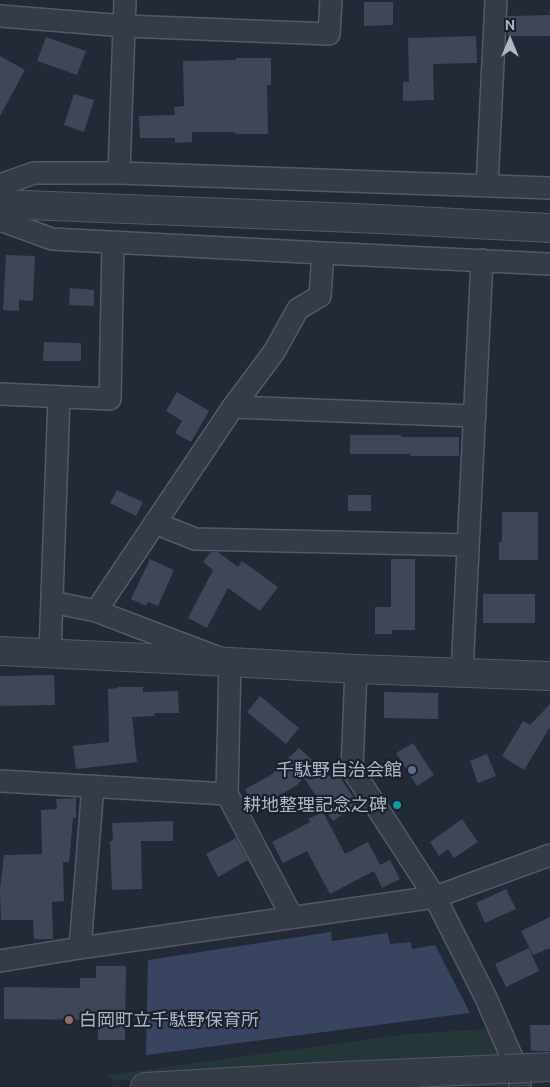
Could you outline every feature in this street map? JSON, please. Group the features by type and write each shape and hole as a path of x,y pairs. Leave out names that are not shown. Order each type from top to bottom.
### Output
{"street":[{"path":"119,173 125,0"},
{"path":"0,16 125,26 330,34 331,0"},
{"path":"487,186 496,0"},
{"path":"0,185 34,173 119,173 550,188"},
{"path":"0,204 380,219 550,228"},
{"path":"0,220 52,239 550,264"},
{"path":"0,394 110,399 114,243"},
{"path":"96,611 233,407 274,352 298,309 320,296 323,253"},
{"path":"462,673 482,260"},
{"path":"50,654 59,397"},
{"path":"233,407 475,416"},
{"path":"155,523 195,539 468,544"},
{"path":"52,602 96,611 230,662"},
{"path":"0,651 356,669 550,676"},
{"path":"230,662 227,794 292,917"},
{"path":"145,1087 318,1077 512,1078 520,1076 435,897 352,769 356,669"},
{"path":"0,781 227,794"},
{"path":"80,948 93,786"},
{"path":"0,961 435,897 550,856"},
{"path":"512,1078 550,1067"}],"shaded area":[{"path":"486,1029 501,1060 114,1081 107,1075 407,1034"},
{"path":"511,1079 511,1087 345,1087"}],"water":[{"path":"331,932 332,941 388,933 390,944 411,942 412,949 435,945 470,1013 146,1055 148,960"}],"building":[{"path":"364,2 393,2 393,25 364,26"},
{"path":"550,15 550,36 508,36 508,16"},
{"path":"476,36 477,63 433,64 434,100 403,101 403,82 409,82 408,38"},
{"path":"46,37 86,51 77,75 37,61"},
{"path":"0,56 25,70 0,116"},
{"path":"236,58 271,58 271,85 267,85 268,134 192,132 192,142 175,143 175,138 140,138 139,116 175,115 174,107 184,106 183,61 236,60"},
{"path":"74,94 94,100 84,132 64,125"},
{"path":"6,255 35,256 33,301 19,300 19,311 3,310"},
{"path":"70,288 94,290 94,306 69,305"},
{"path":"44,342 81,343 81,361 43,361"},
{"path":"177,392 209,411 191,442 175,433 182,421 166,411"},
{"path":"350,435 459,437 459,456 350,454"},
{"path":"117,490 143,502 136,516 110,503"},
{"path":"348,495 371,495 371,511 348,511"},
{"path":"502,512 538,512 538,560 499,560 499,542 502,542"},
{"path":"211,552 218,552 238,567 242,561 278,587 260,611 228,588 207,628 188,618 213,570 203,562"},
{"path":"150,559 174,570 158,606 148,602 146,606 131,599"},
{"path":"391,559 415,559 415,630 392,630 392,634 375,634 375,607 391,607"},
{"path":"483,594 535,594 535,623 483,623"},
{"path":"54,675 55,705 0,706 0,676"},
{"path":"143,687 143,692 178,691 179,713 154,713 155,716 132,717 137,762 76,769 73,746 109,742 108,689"},
{"path":"384,692 438,693 438,719 384,718"},
{"path":"260,696 299,728 286,744 247,712"},
{"path":"550,704 550,727 524,770 502,756 523,721 530,725"},
{"path":"413,743 434,775 417,786 396,753"},
{"path":"299,748 330,777 337,773 358,804 333,821 304,778 296,786 255,809 245,789 271,775"},
{"path":"487,754 496,776 478,783 470,761"},
{"path":"76,798 76,818 73,818 69,862 63,862 64,901 52,902 53,939 34,939 33,920 1,920 0,889 4,855 42,854 41,810 57,809 56,799"},
{"path":"323,812 345,854 368,842 380,865 390,860 400,879 382,888 374,871 330,894 307,851 283,863 272,842 310,822 308,819"},
{"path":"462,819 478,842 454,858 448,849 439,856 430,842"},
{"path":"173,821 173,841 141,841 142,889 112,890 110,841 113,841 112,823"},
{"path":"236,838 248,860 218,877 206,854"},
{"path":"506,889 516,909 485,923 476,903"},
{"path":"550,917 550,948 533,955 521,931"},
{"path":"529,948 539,971 506,987 495,964"},
{"path":"96,966 126,966 125,1040 98,1040 98,1020 4,1019 4,987 80,988 80,978 96,978"},
{"path":"530,1025 550,1025 550,1051 531,1051"}],"place":[{"name":"千駄野自治会館","path":"412,770"},
{"name":"耕地整理記念之碑","path":"397,805"},
{"name":"白岡町立千駄野保育所","path":"69,1020"}]}
